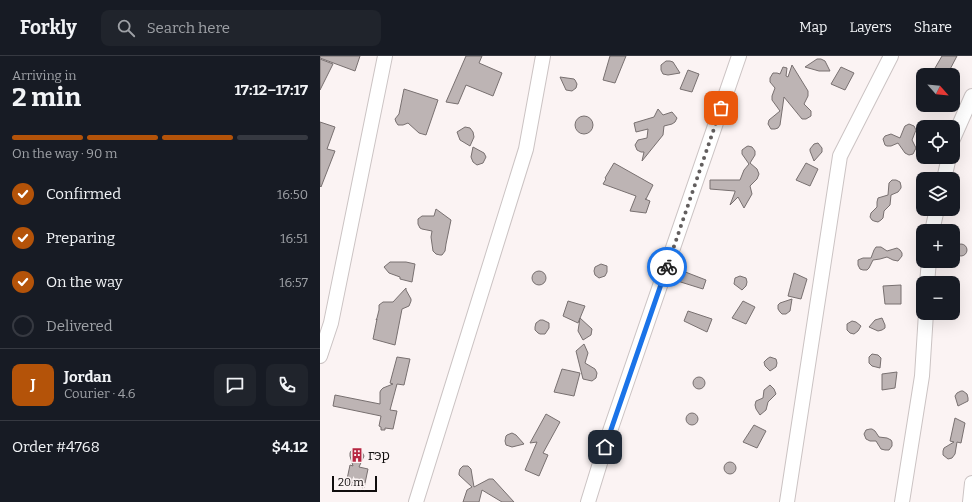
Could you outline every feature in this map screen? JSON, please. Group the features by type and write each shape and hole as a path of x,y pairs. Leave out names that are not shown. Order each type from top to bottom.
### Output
{"street":[{"path":"320,356 331,323 385,56"},
{"path":"416,502 526,149 543,56"},
{"path":"588,502 612,427 739,56"},
{"path":"787,502 840,156 891,56"},
{"path":"960,123 972,96"},
{"path":"902,502 922,376 926,320"},
{"path":"970,502 972,484"}],"building":[{"path":"320,56 360,56 355,71 320,58"},
{"path":"466,56 482,56 479,63 502,73 493,96 466,85 458,104 446,102"},
{"path":"610,56 626,56 615,83 603,80"},
{"path":"942,56 957,56 951,68 935,68"},
{"path":"320,59 333,64 320,90"},
{"path":"817,59 825,61 830,71 819,71 805,67"},
{"path":"666,61 673,62 680,73 668,75 663,74 661,65"},
{"path":"792,65 808,91 808,96 804,104 811,111 811,116 806,119 802,119 784,97 780,125 778,128 771,129 768,124 769,120 780,111 772,100 775,88 770,82 770,78 773,73 780,74 783,67 787,68 786,76 788,77"},
{"path":"841,67 854,73 845,90 831,84"},
{"path":"688,70 699,74 692,92 680,89"},
{"path":"560,77 574,79 577,84 576,88 572,91 566,90"},
{"path":"404,89 438,100 426,135 419,133 408,123 398,125 396,122 395,119 399,114"},
{"path":"658,109 663,115 672,112 677,118 672,124 664,126 663,135 642,161 644,152 637,150 635,145 638,140 647,138 648,129 636,132 634,123 654,117"},
{"path":"580,116 588,116 593,121 591,132 588,134 580,134 575,129 575,121"},
{"path":"320,122 335,127 327,149 335,151 321,187 320,186"},
{"path":"909,124 914,126 916,130 912,140 916,148 913,154 909,155 905,153 898,143 887,146 885,145 883,139 885,136 891,134 900,138 905,126"},
{"path":"465,127 470,128 473,132 474,137 470,146 460,140 457,132"},
{"path":"818,143 822,148 822,152 814,161 810,149 814,144"},
{"path":"748,146 752,147 755,151 755,155 750,163 757,169 759,174 757,179 750,186 752,194 744,208 738,197 730,205 735,191 710,189 710,180 740,180 744,170 749,164 742,154 742,150"},
{"path":"473,147 484,153 486,157 483,163 477,165 473,162 471,157"},
{"path":"614,163 653,185 645,199 650,201 646,213 630,211 636,196 603,184"},
{"path":"806,163 818,169 810,186 796,180"},
{"path":"892,180 900,182 901,188 898,192 891,195 890,205 884,211 883,218 878,222 874,221 870,217 871,213 877,207 878,198 888,195 889,183"},
{"path":"436,209 451,220 445,251 442,255 436,254 433,251 431,237 432,231 420,228 418,224 418,219 422,216 434,216"},
{"path":"960,244 966,245 966,255 960,256"},
{"path":"876,247 881,247 887,251 897,248 902,253 902,256 898,261 887,257 873,260 867,270 860,269 858,260 863,258 871,258"},
{"path":"390,262 406,262 415,264 412,282 400,279 400,277 389,273 384,267"},
{"path":"601,264 607,266 607,272 605,276 599,278 595,275 594,271 595,267"},
{"path":"675,268 706,280 703,289 671,279"},
{"path":"539,271 544,273 546,278 544,283 539,285 534,283 532,278 534,273"},
{"path":"794,273 807,279 801,299 788,296"},
{"path":"740,276 746,278 747,282 746,286 742,290 734,284 735,278"},
{"path":"901,285 901,304 885,304 883,286"},
{"path":"406,288 411,301 409,306 402,309 395,345 373,339 379,305 383,302 393,302"},
{"path":"792,299 790,311 786,314 782,314 778,309 778,305"},
{"path":"568,301 585,306 578,323 563,316"},
{"path":"743,301 755,307 746,324 732,318"},
{"path":"688,311 712,319 707,332 684,321"},
{"path":"580,318 592,329 591,335 583,340 578,331"},
{"path":"882,318 885,328 878,331 869,327 875,320"},
{"path":"540,320 549,323 549,328 545,334 540,334 535,330 536,323"},
{"path":"852,321 861,326 854,334 847,330 847,324"},
{"path":"584,344 588,353 585,363 595,369 597,373 596,378 592,381 583,379 576,351"},
{"path":"872,354 878,355 881,358 880,368 872,366 869,363 869,357"},
{"path":"397,357 410,359 404,385 397,384 390,410 397,411 393,429 385,428 385,430 381,430 381,427 379,426 381,416 333,406 335,395 380,404 381,390 393,384 390,383"},
{"path":"770,357 776,359 777,363 776,367 770,371 765,366 764,362"},
{"path":"562,369 580,373 574,396 554,392"},
{"path":"897,372 895,388 882,390 882,374"},
{"path":"701,377 704,378 704,388 697,389 694,388 693,381 694,378"},
{"path":"770,385 776,394 768,402 766,410 760,415 756,409 756,401 763,398 764,390"},
{"path":"961,391 967,394 968,401 958,406 955,396"},
{"path":"694,413 697,414 697,424 690,425 687,424 686,417 687,414"},
{"path":"546,414 560,422 543,453 548,455 539,476 525,470 537,442 530,443"},
{"path":"955,418 965,423 961,443 957,442 955,454 952,458 948,459 943,455 943,451 944,448 954,442 950,441"},
{"path":"754,425 766,431 757,448 743,442"},
{"path":"870,429 875,431 879,437 891,440 892,446 889,450 881,449 876,441 866,439 864,434 866,430"},
{"path":"512,433 516,435 524,444 512,447 506,445 506,436"},
{"path":"355,448 361,450 364,456 359,467 368,469 364,488 346,484 350,465 353,466 350,453"},
{"path":"732,462 735,463 735,473 728,474 725,473 724,466 725,463"},
{"path":"463,466 468,466 471,469 474,487 489,479 493,479 514,502 502,502 482,490 479,502 463,502 467,490 472,487 459,475 460,469"}],"way so far":[{"path":"667,267 721,108"}],"place":[{"name":"гэр","path":"357,455"}],"route":[{"path":"605,447 667,267"}]}
